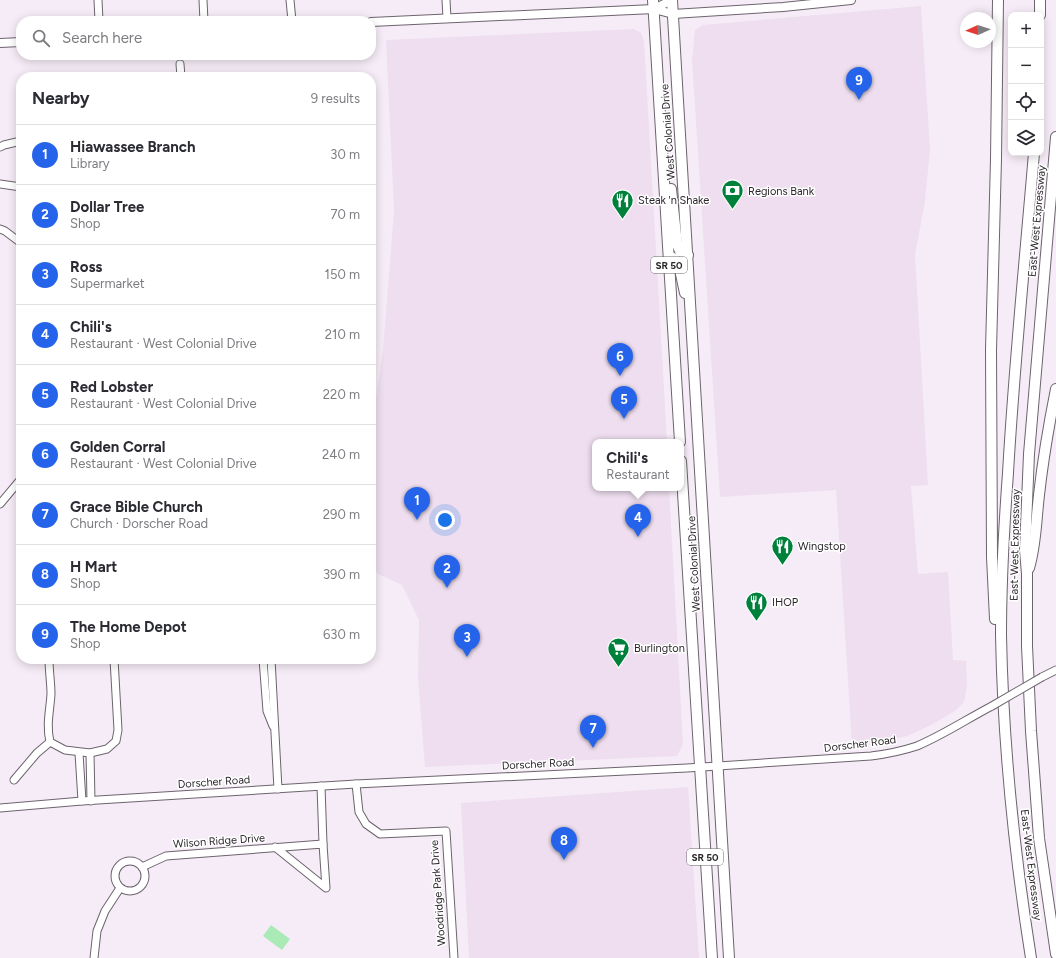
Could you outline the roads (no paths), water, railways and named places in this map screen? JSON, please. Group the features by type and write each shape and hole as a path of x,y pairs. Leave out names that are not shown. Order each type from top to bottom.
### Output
{"highway":[{"name":"West Colonial Drive","path":"672,0 729,958"},
{"path":"998,0 991,350 991,458 992,558 995,623 1001,635"},
{"path":"1040,0 1040,12"},
{"name":"West Colonial Drive","path":"654,4 680,439"},
{"name":"East-West Expressway","path":"1056,137 1029,454 1025,550 1027,574 1027,646 1031,731 1039,838 1056,954"},
{"name":"East-West Expressway","path":"1031,958 1013,826 1006,745 1001,635 1004,526 1012,403 1034,156"},
{"path":"663,163 670,173 677,244 680,251 688,255"},
{"path":"669,256 675,259 679,265 691,316"},
{"path":"1027,574 1033,553 1044,455 1056,389"},
{"path":"684,490 702,490"},
{"name":"West Colonial Drive","path":"683,491 699,768 712,958"}],"main road":[{"path":"376,22 654,4 672,0"},
{"path":"654,4 673,14 783,7 851,0"},
{"path":"0,43 16,42"}],"street":[{"path":"98,0 99,16"},
{"path":"203,0 204,16"},
{"path":"290,0 292,16"},
{"path":"446,0 448,18"},
{"path":"180,64 181,72"},
{"path":"0,147 16,142"},
{"path":"0,184 16,186"},
{"path":"0,229 16,239"},
{"path":"0,504 16,485"},
{"path":"48,664 51,695 48,717 50,742"},
{"path":"50,742 65,750 80,753 90,753 107,749 116,742 118,730 114,664"},
{"path":"263,664 267,711 274,728"},
{"path":"270,664 278,789"},
{"name":"Dorscher Road","path":"0,808 82,801 321,786 699,768 889,754 927,741 1056,670"},
{"path":"14,780 50,742"},
{"path":"80,753 82,801"},
{"path":"90,753 91,801"},
{"name":"Woodridge Park Drive","path":"356,784 360,812 366,824 380,834 446,831 454,958"},
{"name":"Wilson Ridge Drive","path":"275,848 326,888 321,786"},
{"name":"Wilson Ridge Drive","path":"142,867 166,856 323,844"},
{"path":"130,860 139,863 142,867 144,878 139,888 130,891 120,888 114,875 118,865 124,861 130,860"},
{"path":"94,958 97,931 104,911 120,888"}],"place":[{"name":"The Home Depot","path":"859,100"},
{"name":"Regions Bank","path":"733,210"},
{"name":"Steak 'n Shake","path":"622,220"},
{"name":"Golden Corral","path":"620,376"},
{"name":"Red Lobster","path":"624,419"},
{"name":"Hiawassee Branch","path":"417,520"},
{"name":"Chili's","path":"638,537"},
{"name":"Wingstop","path":"783,566"},
{"name":"Dollar Tree","path":"447,588"},
{"name":"IHOP","path":"756,622"},
{"name":"Ross","path":"467,657"},
{"name":"Burlington","path":"619,668"},
{"name":"Grace Bible Church","path":"593,748"},
{"name":"H Mart","path":"564,860"}]}
